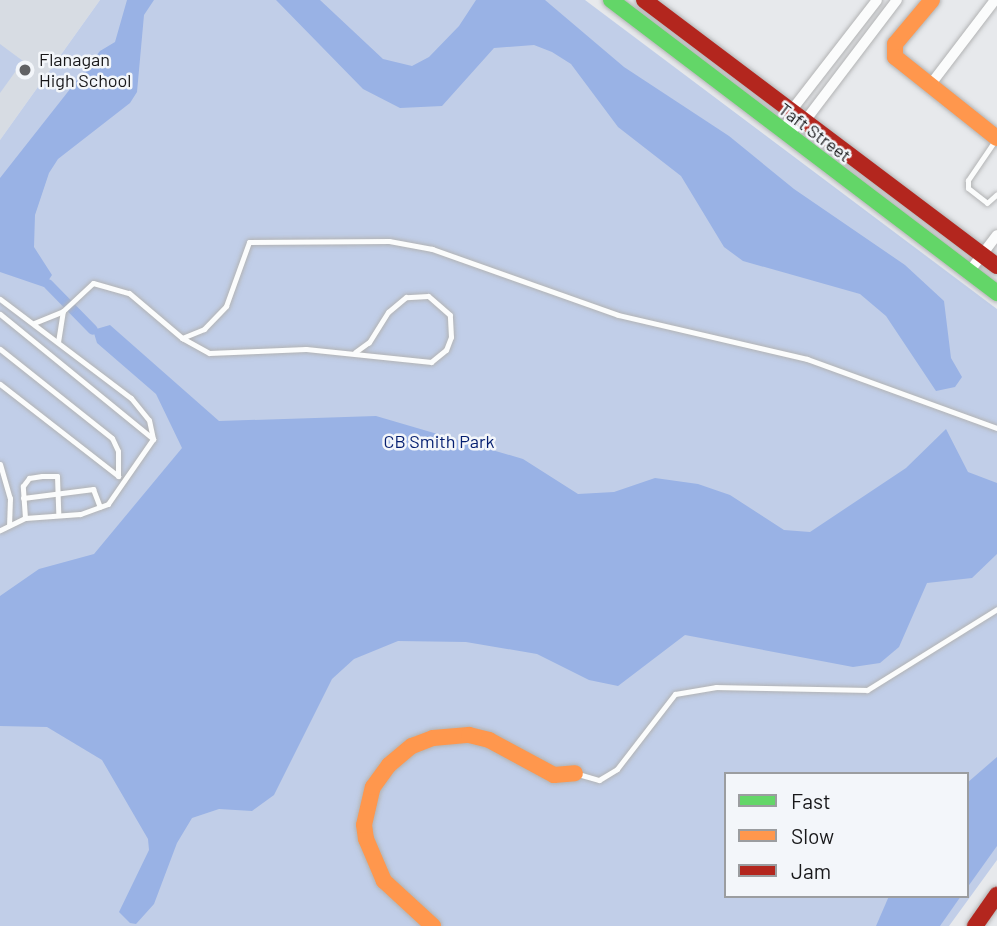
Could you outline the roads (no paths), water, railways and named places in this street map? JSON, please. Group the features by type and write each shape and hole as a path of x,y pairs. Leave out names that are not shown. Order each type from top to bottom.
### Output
{"main road":[{"name":"Taft Street","path":"611,0 997,293"},
{"name":"Taft Street","path":"644,0 997,267"},
{"path":"932,0 892,50 895,57 932,83 997,137"},
{"path":"433,926 383,881 366,839 364,825 373,788 389,765 424,741 469,735 489,740 554,775 575,773"},
{"path":"975,926 997,895"}],"street":[{"path":"785,134 791,111 877,0"},
{"path":"785,134 805,121 897,0"},
{"path":"932,83 995,0"},
{"path":"970,272 997,235"}],"lane":[{"path":"997,137 968,180 968,188 987,202 997,194"},
{"path":"182,338 204,329 226,306 249,242 388,241 432,249 618,314 807,359 997,428"},
{"path":"34,323 63,311 75,296 93,283 110,284 129,293 182,338 209,353 306,349 431,362 446,351 452,337 450,314 428,296 406,297 388,312 369,342 355,352"},
{"path":"0,299 131,398 149,420 153,439 125,484 108,504 80,514 58,513 25,518 0,530"},
{"path":"58,342 63,311"},
{"path":"0,314 153,439"},
{"path":"0,349 112,438 118,451 118,476"},
{"path":"0,384 125,484"},
{"path":"0,464 10,498 9,525"},
{"path":"25,518 23,486 29,478 43,475 57,476 58,513"},
{"path":"23,499 96,489 100,507"},
{"path":"575,773 599,779 617,769 675,694 691,688 867,690 997,609"}],"water":[{"path":"127,0 154,0 144,15 137,92 130,103 58,159 49,173 35,215 34,247 52,275 44,287 0,272 0,178 100,51 115,42"},
{"path":"276,0 320,0 383,59 412,66 429,57 459,26 476,0 545,0 624,67 729,136 794,189 905,265 944,301 951,358 962,377 955,387 936,391 886,316 860,294 743,261 724,247 681,176 618,127 571,64 552,52 534,45 494,48 442,106 400,108 363,89"},
{"path":"110,325 219,421 376,416 523,459 578,494 614,492 655,478 698,484 730,495 784,530 810,532 906,468 946,429 968,472 997,483 997,554 972,578 927,583 899,647 880,663 853,667 685,635 618,686 589,680 537,654 466,642 398,641 354,659 332,679 274,795 252,811 219,809 192,818 177,843 154,904 136,924 130,923 119,912 149,850 148,839 102,760 47,727 0,726 0,596 39,569 94,554 182,448 156,394 97,343 93,330"},
{"path":"997,757 997,846 969,885 969,781"},
{"path":"888,898 960,898 940,926 876,926"}],"waterway":[{"path":"48,284 93,330"}],"place":[{"name":"Flanagan High School","path":"25,70"}],"park label":[{"name":"CB Smith Park","path":"439,441"}]}
